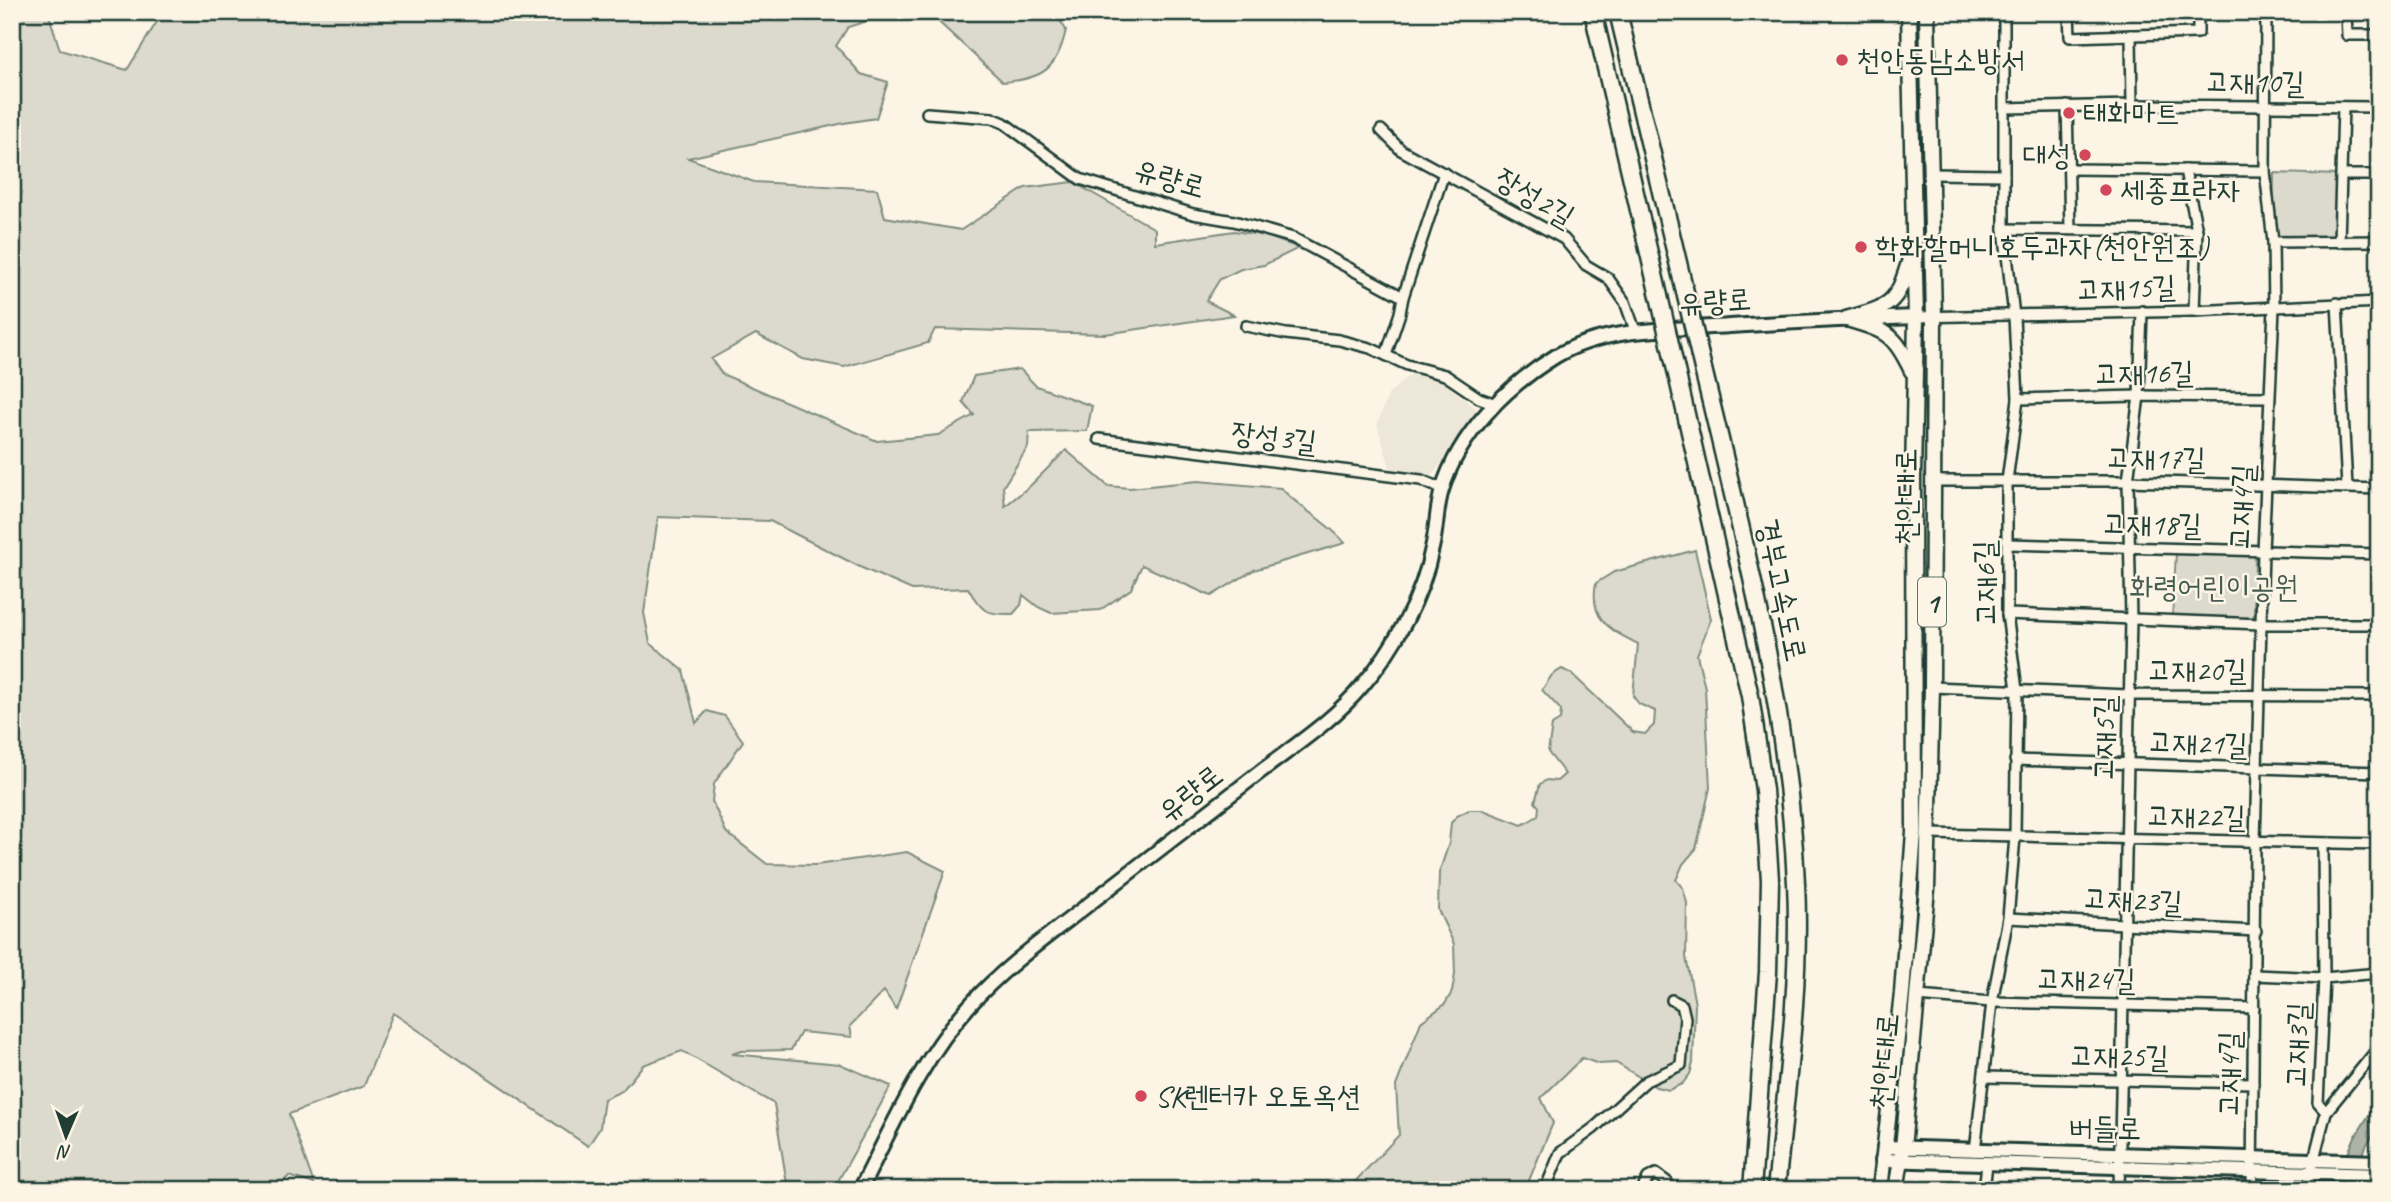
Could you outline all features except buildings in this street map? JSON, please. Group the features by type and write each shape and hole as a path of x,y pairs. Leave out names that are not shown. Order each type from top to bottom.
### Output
{"highway":[{"name":"경부고속도로","path":"1593,12 1750,696 1764,790 1770,880 1768,972 1752,1190"},
{"name":"경부고속도로","path":"1618,12 1747,556 1780,720 1791,797 1796,885 1795,960 1790,1055 1776,1190"}],"main road":[{"name":"천안대로","path":"1880,1190 1902,993 1914,832 1916,317 1909,12"},
{"name":"천안대로","path":"1896,1190 1927,890 1932,687 1934,317 1927,12"},
{"path":"1846,319 1887,305 1902,288 1914,242"},
{"path":"1846,319 1887,333 1902,349 1914,376"}],"street":[{"name":"고재6길","path":"1975,1151 1992,1002 2008,918 2015,837 2017,690 2007,614 2007,481 2018,399 2014,316 2004,229 2004,12"},
{"path":"2069,12 2070,37 2198,33 2198,12"},
{"name":"고재4길","path":"2252,1190 2255,842 2263,551 2274,308 2273,242 2266,170 2266,12"},
{"path":"2346,12 2347,35 2379,35"},
{"path":"2131,35 2132,105"},
{"path":"2067,106 2070,229"},
{"name":"고재10길","path":"2005,107 2379,107"},
{"path":"2339,242 2343,107"},
{"name":"유량로","path":"927,113 992,118 1004,123 1080,179 1193,214 1234,221 1293,238 1403,297"},
{"name":"장성2길","path":"1381,130 1401,150 1564,239 1586,265 1608,278 1625,302 1636,332"},
{"path":"2070,169 2266,170"},
{"path":"2185,170 2197,231 2194,311"},
{"path":"1386,355 1444,173"},
{"path":"1932,174 2004,175"},
{"path":"2342,175 2379,175"},
{"path":"2004,229 2197,231"},
{"path":"2273,242 2379,241"},
{"name":"고재15길","path":"1916,317 2194,311 2379,302"},
{"path":"2337,303 2347,487"},
{"name":"고재5길","path":"2119,1190 2131,620 2128,481 2139,396 2142,311"},
{"name":"유량로","path":"859,1190 916,1080 971,1003 1044,940 1307,735 1362,687 1400,630 1423,585 1433,546 1442,489 1452,467 1471,433 1507,391 1558,355 1593,341 1636,332 1916,317"},
{"path":"1246,326 1339,340 1370,348 1407,366 1444,375 1479,398 1496,404"},
{"name":"고재16길","path":"2018,399 2269,397"},
{"name":"장성3길","path":"1099,439 1421,480 1442,489"},
{"name":"고재17길","path":"1932,481 2128,481 2379,489"},
{"name":"고재18길","path":"2008,544 2379,554"},
{"path":"2007,614 2261,624 2379,624"},
{"name":"고재20길","path":"1932,687 2129,695 2379,696"},
{"name":"고재21길","path":"2015,760 2379,772"},
{"name":"고재22길","path":"1928,834 2379,844"},
{"name":"고재3길","path":"2323,844 2324,978 2319,1103 2326,1112"},
{"name":"고재23길","path":"2008,918 2256,931"},
{"path":"2324,978 2379,973"},
{"name":"고재3길","path":"2255,975 2324,978"},
{"name":"고재24길","path":"1917,996 1992,1002 2254,1008"},
{"path":"1545,1190 1560,1153 1594,1128 1646,1081 1681,1065 1685,1018 1682,1005 1672,1000"},
{"path":"2306,1190 2315,1173 2326,1112 2379,1047"},
{"name":"고재25길","path":"1984,1077 2253,1083"},
{"name":"버들로","path":"1901,1154 1975,1151 2120,1161 2252,1165 2378,1182"},
{"name":"버들로","path":"1884,1153 1987,1164 2120,1161"},
{"name":"버들로","path":"2252,1165 2318,1160 2379,1162"},
{"path":"1984,1190 1987,1164"},
{"path":"1642,1190 1648,1178 1656,1174 1667,1182 1671,1190"}],"shaded area":[{"path":"1411,374 1442,381 1480,412 1431,477 1391,470 1377,425 1389,393"},
{"path":"2379,1099 2379,1126 2366,1146 2351,1190 2333,1190 2354,1139"}],"green space":[{"path":"12,12 48,12 60,50 127,70 163,12 895,12 848,27 836,46 861,74 888,82 876,118 688,158 754,182 877,189 885,217 961,230 1025,188 1073,182 1155,229 1155,243 1234,231 1266,236 1299,248 1264,265 1241,269 1220,279 1206,301 1234,315 1105,334 935,329 928,343 844,367 803,359 756,334 711,359 722,374 877,441 938,435 974,415 963,402 974,376 1020,369 1036,386 1092,406 1087,431 1029,432 1028,447 1003,487 1005,506 1030,486 1066,450 1108,486 1130,488 1198,481 1281,488 1345,543 1254,570 1211,596 1142,565 1131,589 1100,610 1051,613 1023,595 1021,605 1013,614 1004,614 985,610 968,588 912,590 770,521 658,517 644,613 650,643 683,670 696,723 707,711 725,716 743,741 714,784 712,801 726,832 767,864 816,865 907,852 945,871 896,1009 884,991 850,1026 852,1037 801,1032 791,1050 741,1051 732,1054 840,1064 891,1086 833,1190 788,1190 774,1104 682,1051 643,1065 622,1091 604,1099 600,1128 588,1146 393,1013 364,1086 289,1114 314,1184 289,1176 275,1190 12,1190"},
{"path":"928,12 1055,12 1066,30 1058,55 1046,70 1028,78 1003,82"},
{"path":"2274,173 2339,175 2336,233 2333,237 2279,237 2273,231"},
{"path":"1695,550 1711,619 1697,655 1705,688 1710,788 1696,849 1683,864 1676,880 1683,888 1687,903 1686,957 1695,1004 1693,1063 1690,1074 1682,1084 1669,1090 1656,1087 1616,1063 1599,1064 1582,1058 1541,1098 1553,1123 1525,1190 1347,1190 1399,1135 1396,1086 1421,1022 1445,1004 1452,992 1455,974 1454,944 1438,910 1439,873 1449,843 1451,823 1457,816 1469,810 1483,810 1522,825 1538,816 1539,807 1535,802 1540,784 1547,780 1557,781 1565,774 1548,752 1552,725 1560,720 1561,710 1542,690 1552,675 1562,669 1572,674 1633,732 1645,734 1654,725 1655,711 1639,704 1633,696 1638,644 1610,628 1599,615 1595,596 1596,583 1614,572"},
{"name":"화령어린이공원","path":"2176,554 2255,557 2254,615 2250,620 2172,618"}],"place":[{"name":"천안동남소방서","path":"1842,60"},
{"name":"태화마트","path":"2069,113"},
{"name":"대성","path":"2085,155"},
{"name":"세종프라자","path":"2106,190"},
{"name":"학화할머니호두과자(천안원조)","path":"1861,247"},
{"name":"SK렌터카 오토옥션","path":"1141,1096"}]}
